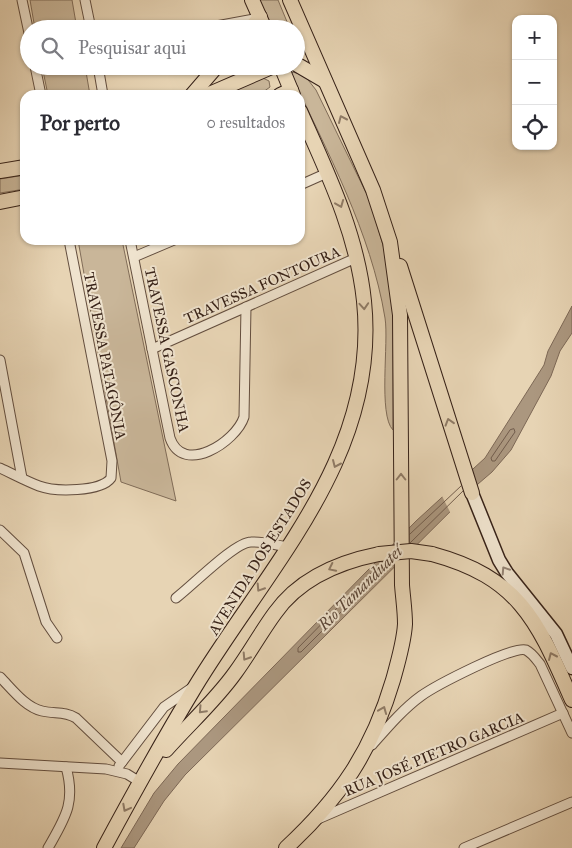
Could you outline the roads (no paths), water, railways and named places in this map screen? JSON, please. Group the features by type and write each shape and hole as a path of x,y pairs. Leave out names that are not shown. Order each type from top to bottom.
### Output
{"main road":[{"path":"252,0 261,20"},
{"path":"290,0 299,20"},
{"path":"305,35 378,202 390,242 405,278 472,493 499,560 507,574 556,634 572,668"},
{"path":"305,69 325,81"},
{"path":"196,90 209,75"},
{"path":"219,90 253,75"},
{"path":"283,75 287,90"},
{"name":"AVENIDA DOS ESTADOS","path":"104,848 196,686 287,547 332,473 353,420 363,378 366,330 364,300 356,258 341,207 305,122"},
{"path":"0,171 20,168"},
{"path":"0,202 20,198"},
{"path":"292,846 341,790 365,753 388,697 399,660 405,624 402,585 400,315 390,242"},
{"path":"149,769 234,674 276,611 305,584 328,570 359,558 411,551 453,559 492,580 522,604 533,618 548,645 572,700"}],"street":[{"path":"22,0 26,20"},
{"path":"85,0 89,20"},
{"path":"37,75 40,90"},
{"path":"100,75 102,90"},
{"path":"305,183 327,173"},
{"name":"TRAVESSA PATAGÔNIA","path":"22,478 41,487 74,489 97,487 111,478 112,461 70,245"},
{"name":"TRAVESSA GASCONHA","path":"131,245 172,443 178,451 191,457 229,440 242,424 244,417 246,307"},
{"path":"134,257 162,245"},
{"name":"TRAVESSA FONTOURA","path":"152,349 356,258"},
{"path":"0,360 22,478"},
{"path":"0,468 22,478"},
{"path":"0,530 24,553 46,622 57,638"},
{"path":"176,598 230,552 244,544 252,542 287,547"},
{"path":"365,753 407,708 435,687 512,651 527,650 540,664 572,733"},
{"path":"0,677 27,704 36,709 68,713 76,718 122,762"},
{"path":"115,770 164,706 196,686"},
{"name":"RUA JOSÉ PIETRO GARCIA","path":"316,820 563,713"},
{"path":"0,764 115,770 140,782"},
{"path":"48,848 60,828 70,802 71,787 66,766"},
{"path":"464,848 572,802"}],"water":[{"name":"Rio Tamanduateí","path":"572,306 572,333 560,351 551,376 511,450 492,472 185,775 164,801 134,848 121,848 154,793 178,764 416,521 485,458 544,365 548,351"}]}
